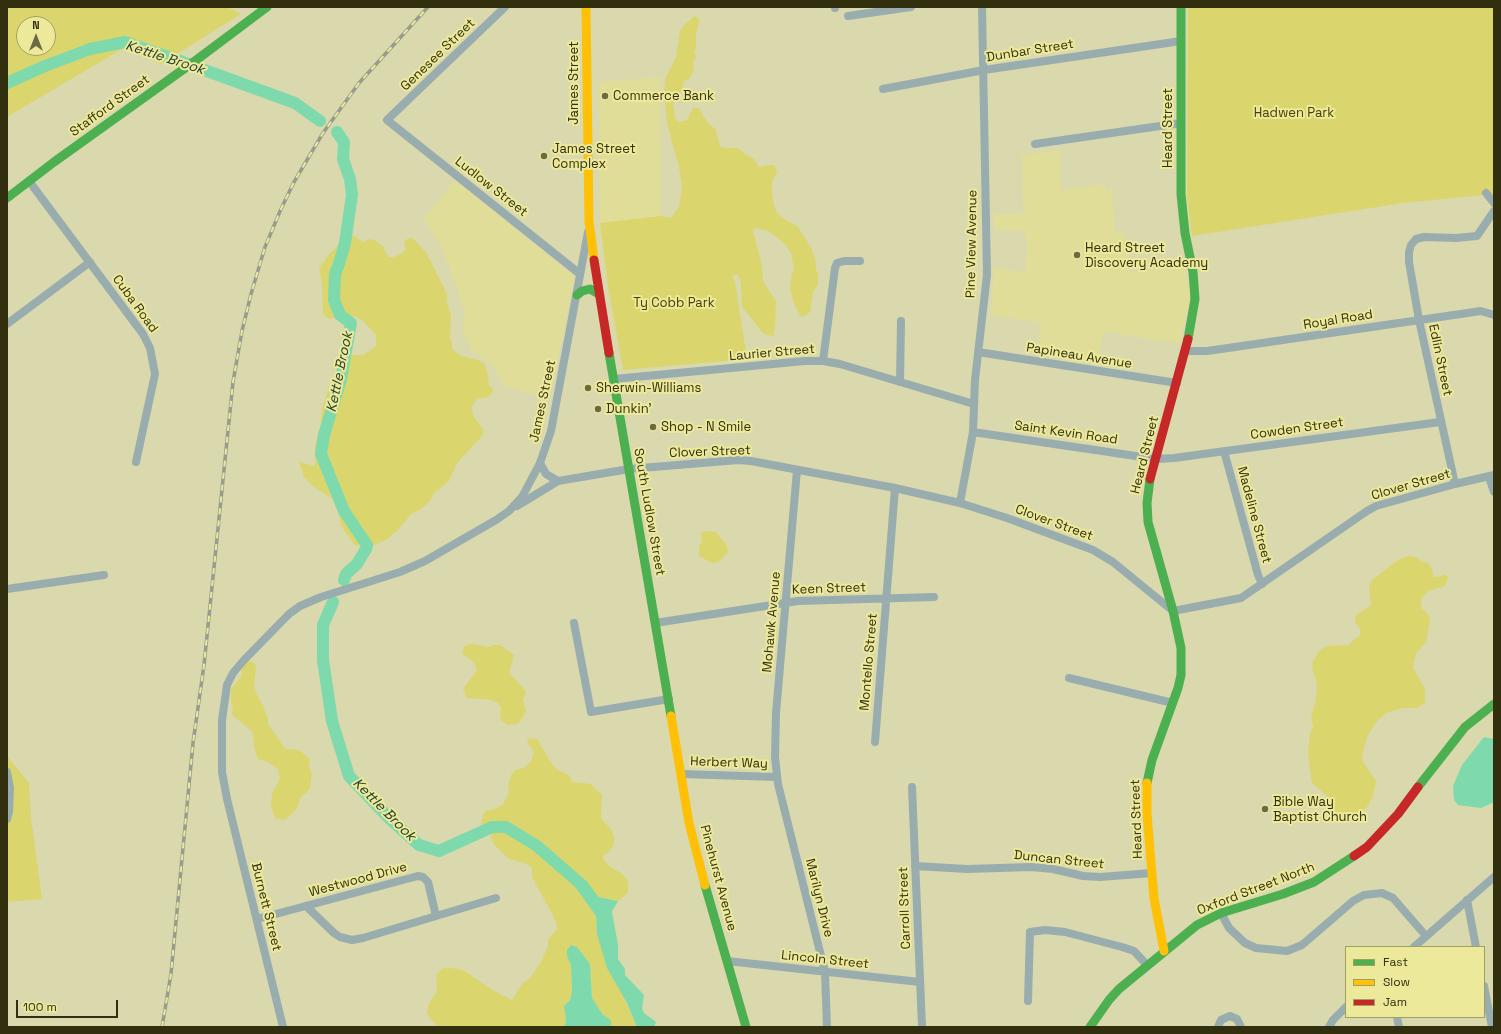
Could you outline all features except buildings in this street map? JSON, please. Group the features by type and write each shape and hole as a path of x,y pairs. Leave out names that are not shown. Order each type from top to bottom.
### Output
{"street":[{"name":"Stafford Street","path":"7,198 186,68 267,7"},
{"name":"Genesee Street","path":"387,120 505,7"},
{"name":"James Street","path":"226,793 222,762 222,720 227,686 234,673 244,660 289,614 316,599 400,572 417,565 442,552 506,513 514,507 526,491 540,463 549,439 555,413 589,226 586,7"},
{"path":"848,16 911,7"},
{"name":"Pine View Avenue","path":"960,503 973,432 978,352 986,275 982,7"},
{"name":"Heard Street","path":"1164,951 1157,921 1152,873 1147,814 1147,783 1152,760 1178,688 1181,667 1181,648 1173,611 1152,539 1147,513 1149,483 1185,351 1195,293 1193,272 1185,234 1181,194 1181,7"},
{"name":"Dunbar Street","path":"883,90 984,70 1181,41"},
{"name":"Ludlow Street","path":"387,120 580,274"},
{"path":"1035,144 1181,123"},
{"name":"Cuba Road","path":"29,181 143,334 152,352 155,374 136,462"},
{"path":"1486,193 1494,203"},
{"name":"Edlin Street","path":"1455,484 1440,422 1419,320 1409,262 1409,252 1414,241 1424,237 1456,238 1477,236 1494,211"},
{"name":"South Ludlow Street","path":"589,226 599,294 675,734"},
{"path":"823,361 835,268 838,263 844,261 860,261"},
{"path":"7,324 90,262"},
{"path":"577,295 582,291 590,289 599,294"},
{"name":"Royal Road","path":"1185,351 1207,351 1481,311 1494,315"},
{"path":"900,382 901,320"},
{"name":"Papineau Avenue","path":"978,352 1177,383"},
{"name":"Laurier Street","path":"614,379 805,361 823,361 840,364 974,404"},
{"name":"Cowden Street","path":"1156,458 1224,451 1440,422"},
{"name":"Saint Kevin Road","path":"973,432 1156,458"},
{"name":"Madeline Street","path":"1224,451 1258,575 1262,584"},
{"name":"Clover Street","path":"506,513 558,481 629,469 738,460 751,461 895,488 960,503 1008,518 1093,550 1114,562 1173,611 1241,598 1376,506 1455,484 1492,476"},
{"path":"540,463 546,474 558,481"},
{"name":"Mohawk Avenue","path":"777,777 774,735 797,470"},
{"path":"1492,476 1494,492"},
{"name":"Montello Street","path":"875,742 895,488"},
{"path":"7,589 104,575"},
{"name":"Keen Street","path":"655,623 786,603 934,597"},
{"path":"574,622 591,712 669,699"},
{"path":"1069,678 1173,703"},
{"name":"Oxford Street North","path":"1090,1027 1108,1000 1147,965 1197,925 1221,913 1299,888 1327,875 1352,859 1383,831 1465,727 1494,704"},
{"name":"Pinehurst Avenue","path":"675,734 681,774 697,855 746,1027"},
{"path":"7,772 10,788 9,812 7,819"},
{"name":"Herbert Way","path":"681,774 777,777"},
{"name":"Marilyn Drive","path":"777,777 825,972 827,1027"},
{"name":"Carroll Street","path":"912,787 922,1027"},
{"name":"Burnett Street","path":"226,793 282,1027"},
{"name":"Duncan Street","path":"915,866 967,869 1031,867 1053,869 1083,876 1100,877 1152,873"},
{"name":"Westwood Drive","path":"257,919 418,876 423,877 428,882 436,916"},
{"path":"1415,946 1494,877"},
{"path":"1221,913 1229,928 1246,943 1256,948 1287,951 1302,945 1353,901 1364,896 1382,893 1393,898 1426,936"},
{"name":"Westwood Drive","path":"306,906 334,933 340,937 348,939 363,938 496,898"},
{"path":"1467,900 1476,946"},
{"path":"1028,1001 1030,932 1045,930 1065,932 1122,947 1134,951 1147,965"},
{"name":"Lincoln Street","path":"727,961 920,982"},
{"path":"1485,991 1492,1027"},
{"path":"1329,1027 1333,1020 1345,1008"},
{"path":"1218,1027 1221,1020 1230,1016 1237,1019 1241,1027"}],"shaded area":[{"path":"660,77 661,216 600,223 599,82"},
{"name":"Heard Street Discovery Academy","path":"1060,150 1060,190 1105,184 1106,191 1112,190 1115,233 1124,232 1129,272 1185,266 1190,297 1180,343 1103,332 1099,363 1037,354 1041,323 991,315 994,268 1025,272 1027,244 1024,230 994,230 994,214 1023,214 1022,155"},
{"path":"455,180 575,277 550,394 540,396 505,386 491,364 472,351 463,332 465,311 441,244 423,219"},
{"path":"1484,737 1494,739 1494,802 1481,808 1458,805 1454,800 1453,786 1462,765"},
{"path":"583,886 598,897 618,901 612,911 618,944 618,959 625,969 625,975 644,995 642,1009 644,1013 656,1022 654,1027 637,1027 627,1003 607,968 597,934 596,916 576,888"},
{"path":"571,945 577,947 590,964 592,998 603,1015 611,1020 611,1027 563,1027 566,1019 564,1006 570,1000 572,992 571,965 567,956 567,950"}],"green space":[{"path":"7,7 227,7 241,14 161,64 124,48 7,117"},
{"name":"Hadwen Park","path":"1188,7 1494,7 1494,194 1403,203 1192,236 1187,196"},
{"name":"Ty Cobb Park","path":"695,16 698,18 699,22 696,35 696,48 694,51 696,57 693,62 694,69 689,79 684,81 680,94 673,104 675,118 678,122 685,121 693,108 699,108 707,122 716,130 720,147 738,148 746,155 753,158 759,167 771,165 775,166 777,172 772,182 774,206 777,213 798,227 811,248 816,261 818,285 813,292 810,312 806,316 800,316 794,304 790,289 794,269 791,253 785,244 774,235 765,230 756,228 753,230 762,266 763,281 776,301 775,327 773,336 763,333 742,307 741,284 737,274 732,277 735,281 747,359 623,370 608,286 600,223 661,216 671,218 679,207 682,187 679,167 667,123 664,95 665,79 676,57 680,30"},
{"path":"351,234 363,242 369,239 374,240 383,246 388,257 394,257 403,253 406,249 404,242 407,239 413,238 427,254 447,294 447,304 451,315 450,339 452,341 452,349 461,356 478,360 485,364 489,378 488,384 493,389 492,393 488,397 477,399 471,407 474,417 483,429 483,435 457,463 449,481 434,493 431,500 420,510 411,514 398,530 386,540 372,546 355,545 341,526 339,513 341,507 339,503 314,487 304,477 299,462 315,466 315,446 321,423 321,413 330,384 339,371 338,355 363,355 376,346 376,335 363,321 354,316 346,315 329,319 323,315 322,284 319,268 329,254 343,239"},
{"path":"705,531 716,532 727,546 728,552 719,562 712,563 699,556 699,546 702,541 701,533"},
{"path":"1409,556 1418,558 1430,565 1434,577 1447,575 1448,579 1445,586 1428,591 1422,598 1421,603 1422,609 1428,614 1430,621 1426,642 1416,653 1413,668 1425,689 1425,703 1417,708 1402,708 1386,713 1376,722 1367,737 1362,756 1363,762 1376,781 1373,796 1368,806 1361,813 1346,818 1341,818 1335,812 1325,794 1312,783 1308,754 1310,733 1313,727 1311,715 1315,705 1317,688 1312,668 1313,661 1320,650 1327,646 1348,645 1360,635 1360,629 1355,622 1355,616 1370,606 1369,586 1372,580 1398,560"},
{"path":"471,644 488,647 500,645 514,655 510,668 510,674 526,693 523,699 526,712 518,724 508,725 503,722 500,717 501,708 497,702 485,699 467,698 463,689 477,670 473,661 463,655 462,651 465,646"},
{"path":"248,660 255,664 256,667 254,688 264,708 268,719 268,724 285,749 299,750 310,759 309,767 312,774 310,789 300,798 297,808 285,820 275,818 271,805 272,794 280,778 278,769 268,762 258,759 254,748 253,732 232,715 233,706 231,702 231,689 241,677 242,666"},
{"path":"527,738 537,739 553,766 569,775 572,782 591,784 602,795 601,818 612,831 614,837 614,845 608,853 603,855 603,859 610,867 621,873 628,881 628,893 618,901 598,897 583,886 576,888 596,916 597,934 637,1027 611,1027 611,1020 603,1015 592,998 590,964 567,956 571,965 572,992 570,1000 564,1006 566,1019 563,1027 439,1027 430,1019 427,1012 429,1003 437,992 436,975 443,968 463,970 494,991 512,1000 522,984 529,979 541,962 548,946 548,939 558,928 532,877 532,867 509,859 494,845 490,834 481,824 485,811 498,808 503,804 509,794 508,787 511,775 515,770 523,768 531,762 534,752 528,743"},
{"path":"7,756 29,783 31,818 42,899 7,902"}],"waterway":[{"name":"Kettle Brook","path":"7,83 45,66 90,49 125,42 295,103 320,121"},
{"name":"Kettle Brook","path":"337,132 344,142 343,159 350,179 352,195 345,243 335,274 334,300 340,315 351,323 341,379 324,435 321,454 344,511 367,545 357,564 346,574 344,580"},
{"name":"Kettle Brook","path":"333,602 323,625 323,660 332,721 349,776 389,818 419,845 439,851 492,827 506,827 537,846 583,886 593,900"}],"railway":[{"path":"162,1027 171,974 193,743 204,665 233,382 242,331 251,294 265,247 281,209 294,182 323,133 359,83 428,7"}],"traffic: fast":[{"path":"7,198 267,7"},
{"path":"1181,7 1181,194 1185,233 1193,272 1195,299 1188,339"},
{"path":"577,295 582,291 590,289 599,294"},
{"path":"609,353 671,716"},
{"path":"1147,783 1152,760 1178,688 1181,675 1181,648 1173,611 1148,522 1147,503 1150,479"},
{"path":"1418,787 1465,727 1494,704"},
{"path":"1090,1027 1109,1000 1119,989 1197,925 1221,913 1283,894 1314,882 1354,856"},
{"path":"705,885 746,1027"}],"traffic: slow":[{"path":"586,7 589,221 594,260"},
{"path":"671,716 689,823 705,885"},
{"path":"1147,783 1147,814 1154,898 1164,951"}],"traffic: jam":[{"path":"594,260 609,353"},
{"path":"1150,479 1188,339"},
{"path":"1354,856 1367,847 1398,814 1418,787"}],"place":[{"name":"Commerce Bank","path":"605,96"},
{"name":"James Street Complex","path":"544,156"},
{"name":"Heard Street Discovery Academy","path":"1077,255"},
{"name":"Sherwin-Williams","path":"588,388"},
{"name":"Dunkin'","path":"598,409"},
{"name":"Shop - N Smile","path":"653,427"},
{"name":"Bible Way Baptist Church","path":"1265,809"}]}
